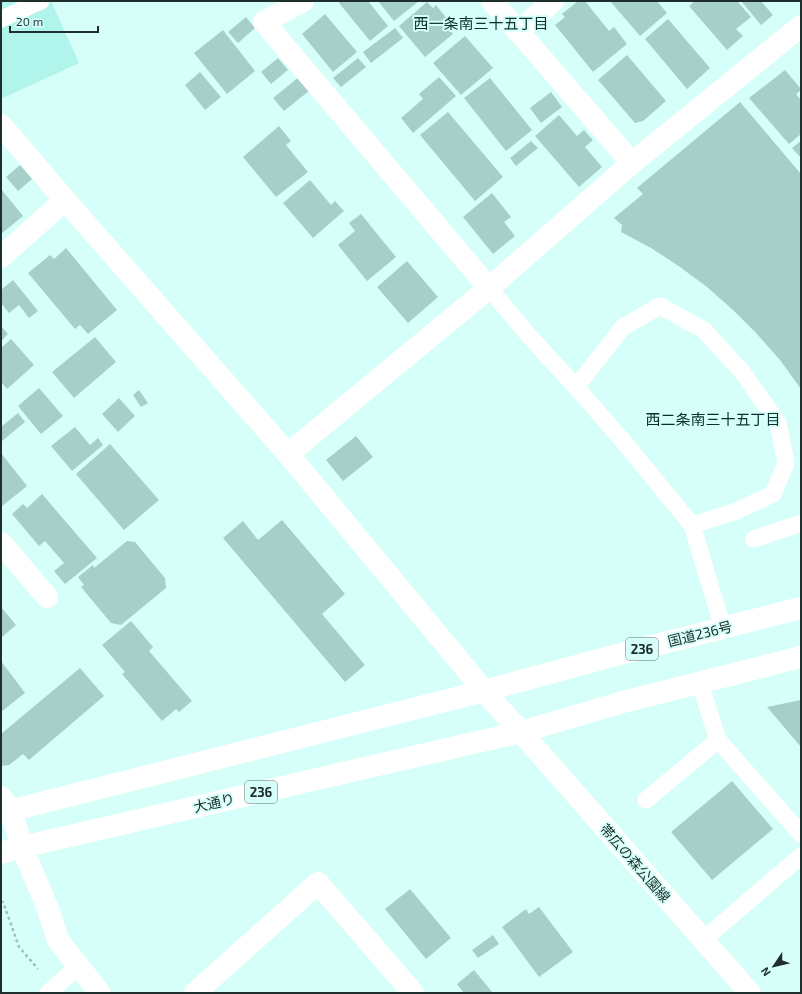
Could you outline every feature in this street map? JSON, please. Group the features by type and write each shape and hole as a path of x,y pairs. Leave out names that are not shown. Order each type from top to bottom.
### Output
{"main road":[{"path":"303,1 264,22 489,288"},
{"path":"492,1 632,163"},
{"path":"518,32 553,1"},
{"path":"288,454 489,288 632,163 801,26"},
{"name":"帯広の森公園線","path":"1,125 288,454 484,691 750,993"},
{"path":"1,257 65,200"},
{"path":"1,543 47,597"},
{"name":"国道236号","path":"484,691 801,608"},
{"name":"236","path":"521,732 623,702 801,657"},
{"name":"236","path":"4,807 484,691"},
{"name":"大通り","path":"1,853 521,732"},
{"path":"4,807 48,909 58,940 100,993"},
{"path":"195,993 318,883 413,993"}],"lane":[{"path":"1,19 41,1"},
{"path":"489,288 530,337 623,441 692,525 723,628"},
{"path":"576,387 623,327 660,306 704,330 743,373 778,423 786,463 773,494 734,512 692,525"},
{"path":"754,540 801,523"},
{"path":"700,683 718,740 801,834"},
{"path":"646,800 718,740"},
{"path":"703,940 801,856"},
{"path":"48,993 78,966"}],"path":[{"path":"1,901 3,902 19,947 39,970"}],"shaded area":[{"path":"1,1 51,1 79,63 1,99"}],"building":[{"path":"341,1 368,1 388,26 370,41 339,3"},
{"path":"378,1 419,1 394,21"},
{"path":"578,1 585,1 609,31 614,27 627,44 593,72 555,25 565,17 562,14"},
{"path":"610,1 657,1 667,13 640,36"},
{"path":"695,1 737,1 751,17 736,29 743,36 727,50 689,6"},
{"path":"741,1 761,1 773,15 761,25"},
{"path":"427,2 433,8 436,5 448,20 445,23 453,34 425,57 399,26"},
{"path":"325,14 357,52 333,72 302,34"},
{"path":"246,17 255,28 238,43 228,32"},
{"path":"668,19 710,68 687,89 645,39"},
{"path":"395,28 403,38 371,63 363,52"},
{"path":"223,30 255,71 227,94 194,53"},
{"path":"465,36 493,68 461,95 433,63"},
{"path":"627,55 666,101 643,121 635,123 598,80"},
{"path":"278,58 288,70 271,84 261,72"},
{"path":"358,58 366,67 341,87 333,78"},
{"path":"785,70 801,89 796,94 801,100 801,134 789,144 749,98"},
{"path":"200,72 221,97 205,110 185,85"},
{"path":"299,77 309,91 284,111 273,98"},
{"path":"439,77 456,96 413,133 401,118 423,99 419,94"},
{"path":"490,78 532,130 506,151 464,98"},
{"path":"551,92 562,107 541,123 530,108"},
{"path":"740,102 801,174 801,389 780,360 733,310 707,287 680,267 651,248 621,232 622,225 614,218 643,194 637,188"},
{"path":"448,112 503,177 475,201 420,135"},
{"path":"559,115 577,136 584,130 593,140 585,147 602,167 579,187 535,136"},
{"path":"279,126 291,141 286,145 308,172 276,197 243,157"},
{"path":"531,141 538,148 516,166 510,158"},
{"path":"801,141 801,158 792,148"},
{"path":"20,165 32,179 18,191 6,177"},
{"path":"310,180 331,205 335,201 344,211 313,238 283,203"},
{"path":"1,189 23,216 1,234"},
{"path":"492,193 511,217 504,222 515,236 493,254 463,217"},
{"path":"361,214 396,257 367,281 338,245 355,231 349,223"},
{"path":"66,248 117,310 88,334 80,325 75,329 28,273 50,255 54,259"},
{"path":"407,261 438,297 408,323 377,287"},
{"path":"13,280 38,311 29,318 19,305 9,313 1,303 1,290"},
{"path":"1,326 8,334 1,341"},
{"path":"95,337 116,362 74,398 52,372"},
{"path":"11,339 34,365 7,389 1,382 1,348"},
{"path":"39,388 63,416 41,434 18,406"},
{"path":"139,390 148,403 141,407 133,395"},
{"path":"119,398 135,416 118,432 102,414"},
{"path":"18,413 25,422 1,442 1,427"},
{"path":"75,427 90,445 98,438 103,445 72,471 51,446"},
{"path":"356,436 373,457 343,481 326,460"},
{"path":"110,444 159,500 124,530 76,474"},
{"path":"1,453 27,486 1,507"},
{"path":"42,494 97,558 65,584 54,571 64,563 45,541 39,546 12,514 23,504 27,508"},
{"path":"282,520 345,594 322,614 365,665 345,682 223,538 243,521 258,540"},
{"path":"127,541 135,542 165,578 166,588 121,625 111,623 81,587 84,585 78,577 93,565 94,568"},
{"path":"1,607 16,625 1,638"},
{"path":"131,621 153,647 149,651 192,701 179,712 176,709 162,721 122,674 125,672 102,645"},
{"path":"1,661 25,693 1,712"},
{"path":"80,668 104,696 29,760 23,754 9,765 1,766 1,734"},
{"path":"801,700 801,747 767,707"},
{"path":"732,781 773,829 712,880 671,832"},
{"path":"410,889 451,938 426,959 385,909"},
{"path":"539,907 573,952 539,977 502,927 526,909 529,914"},
{"path":"493,935 499,944 478,958 472,950"},
{"path":"474,970 493,993 464,993 457,984"}],"district":[{"name":"西一条南三十五丁目","path":"481,24"},
{"name":"西二条南三十五丁目","path":"713,420"}]}
